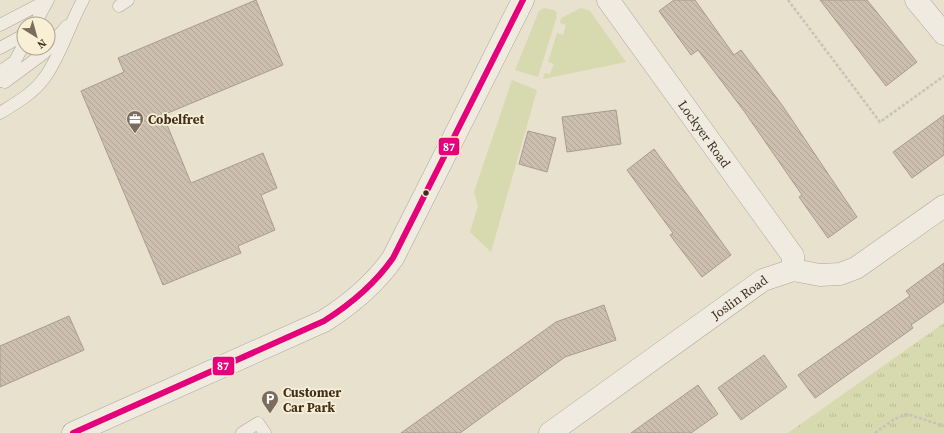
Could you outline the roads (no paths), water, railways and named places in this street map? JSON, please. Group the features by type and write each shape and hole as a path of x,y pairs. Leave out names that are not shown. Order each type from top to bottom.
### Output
{"street":[{"path":"73,433 324,321 345,308 367,290 394,258 523,0"},
{"name":"Lockyer Road","path":"608,0 793,256 793,270"},
{"path":"916,0 944,34"},
{"name":"Joslin Road","path":"550,433 763,280 793,270 820,275 840,274 856,268 944,206"}],"lane":[{"path":"39,16 48,0"},
{"path":"0,25 48,0"},
{"path":"0,113 25,98 45,78 61,49 73,19 83,0"},
{"path":"0,81 5,82 44,53 73,19"},
{"path":"0,48 16,39"},
{"path":"0,72 15,61 18,56"},
{"path":"242,433 258,423 265,433"}],"place":[{"name":"Cobelfret","path":"135,134"},
{"name":"Customer Car Park","path":"270,414"}]}
